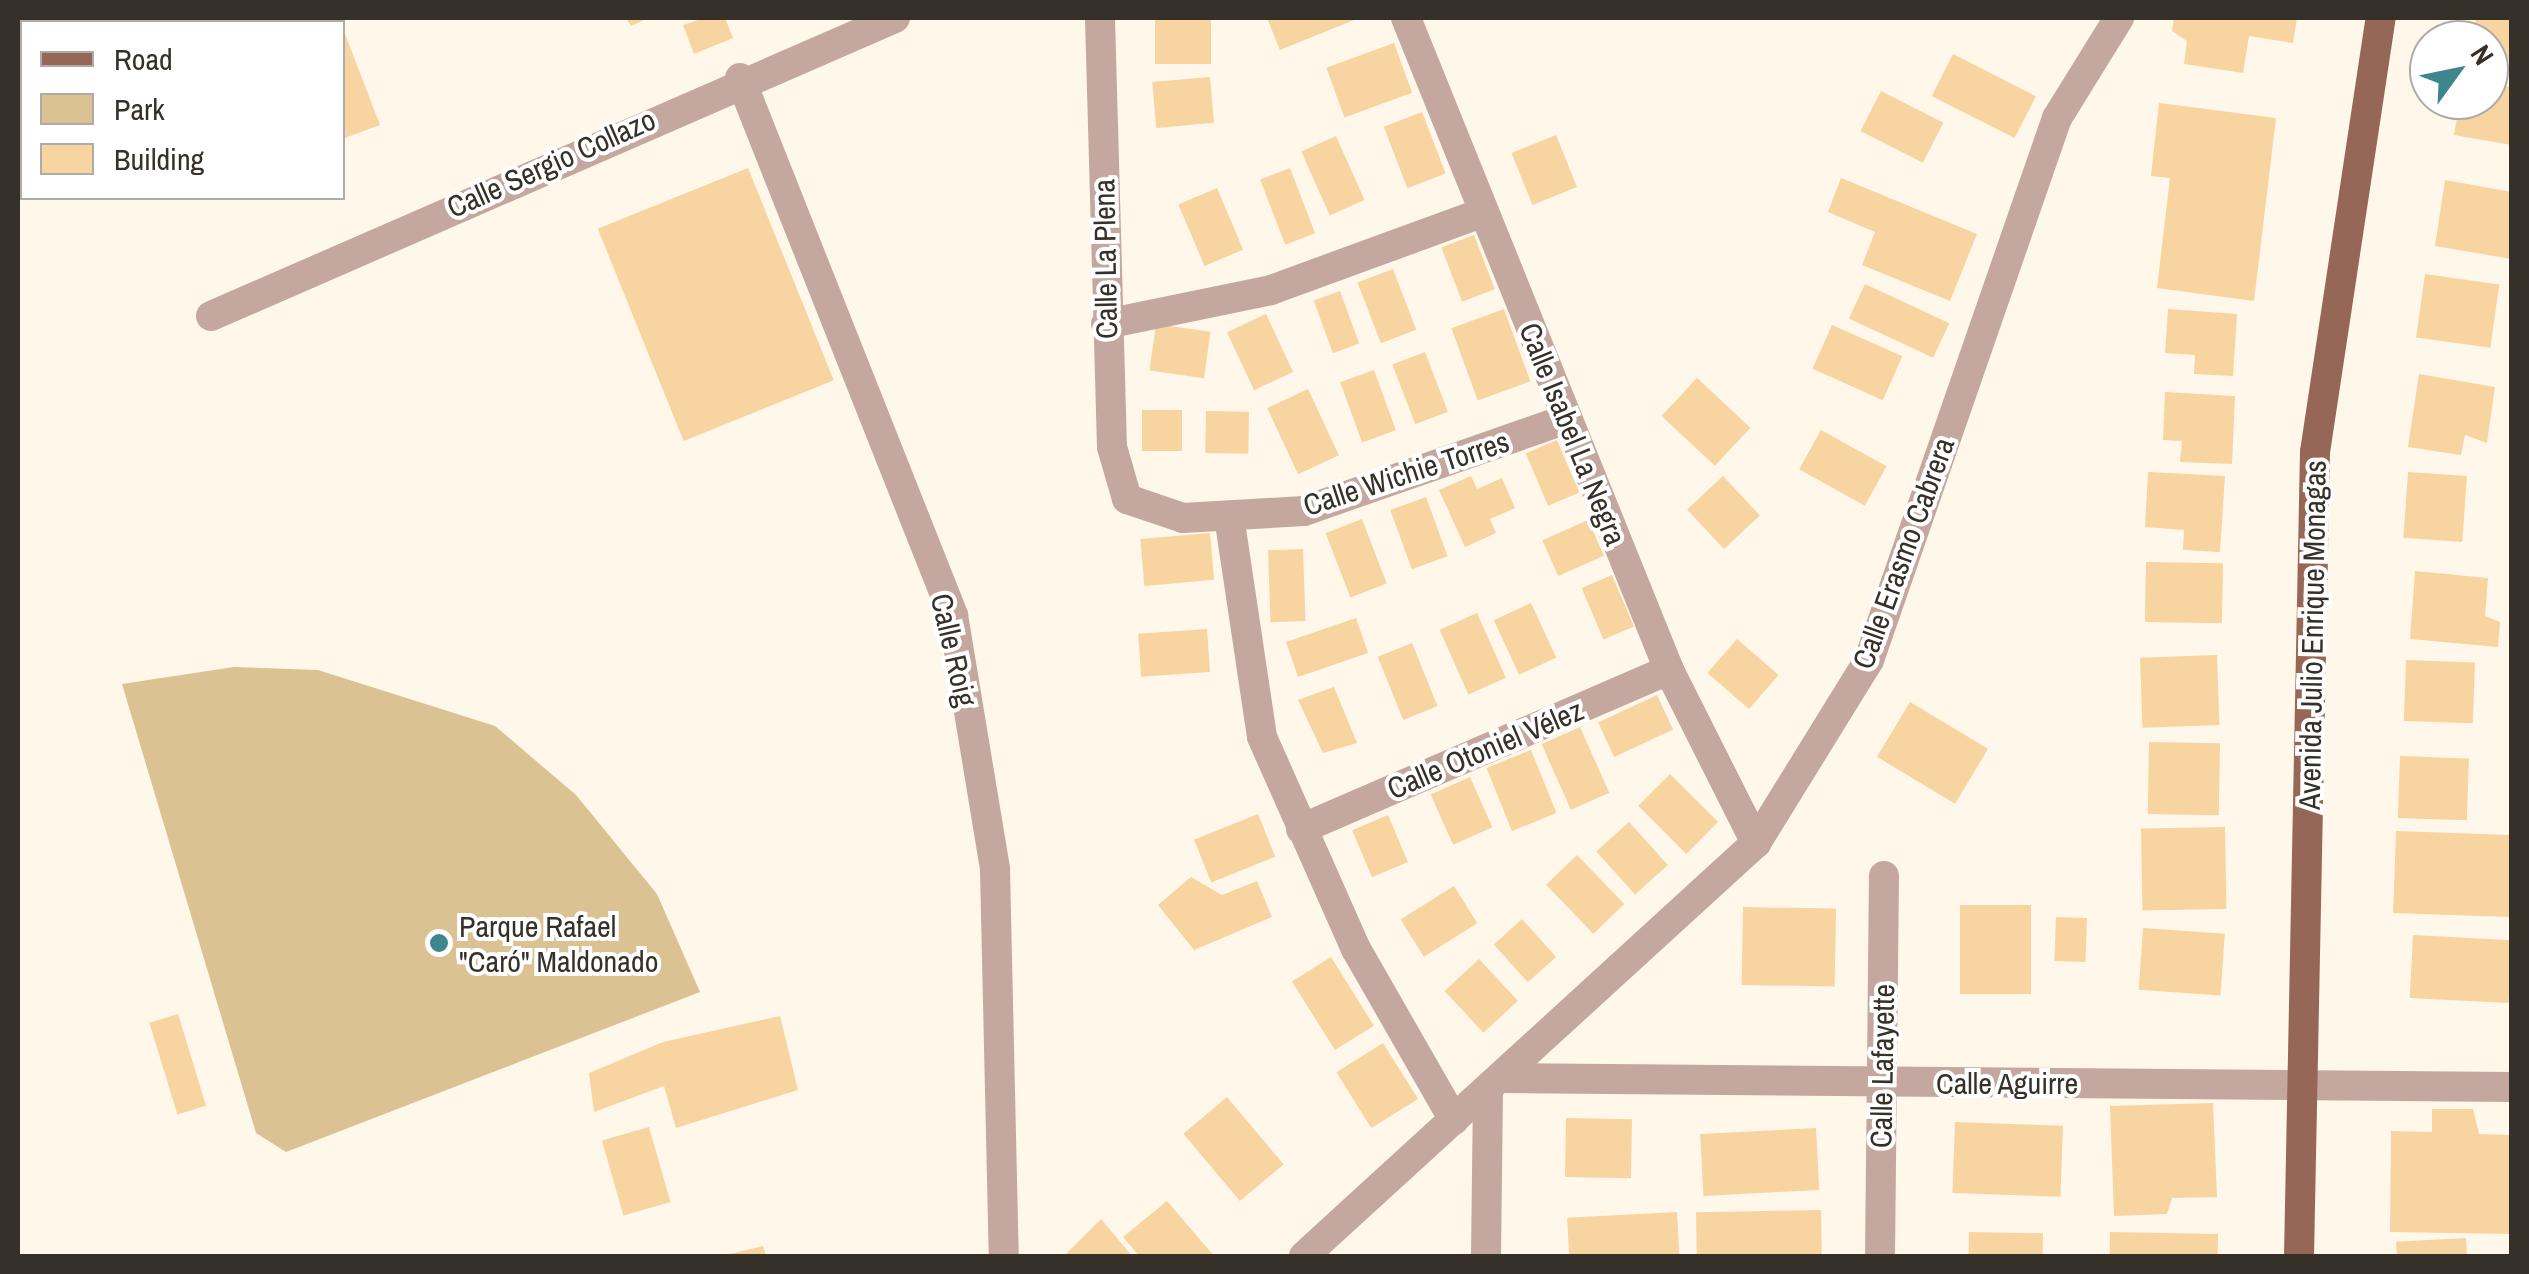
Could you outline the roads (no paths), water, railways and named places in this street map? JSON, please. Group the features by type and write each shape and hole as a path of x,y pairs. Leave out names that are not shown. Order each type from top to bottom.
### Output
{"main road":[{"name":"Avenida Julio Enrique Monagas","path":"2299,1256 2316,452 2381,18"}],"street":[{"name":"Calle Sergio Collazo","path":"211,316 740,78 895,18"},
{"name":"Calle La Plena","path":"1100,18 1112,448 1127,499"},
{"name":"Calle Isabel La Negra","path":"1406,18 1669,670 1756,844"},
{"name":"Calle Erasmo Cabrera","path":"1304,1256 1756,844 1868,660 2057,118 2119,18"},
{"name":"Calle Roig","path":"740,78 953,615 995,870 1004,1256"},
{"path":"1106,324 1271,290 1484,212"},
{"name":"Calle Wichie Torres","path":"1127,499 1183,518 1304,511 1566,419"},
{"path":"1229,516 1262,737 1356,949 1454,1120"},
{"name":"Calle Otoniel Vélez","path":"1302,829 1669,670"},
{"name":"Calle Lafayette","path":"1880,1256 1884,876"},
{"name":"Calle Aguirre","path":"1495,1085 1882,1082 2512,1087"},
{"path":"1486,1256 1495,1085"}],"place":[{"name":"Parque Rafael \"Caró\" Maldonado","path":"439,943"}]}
